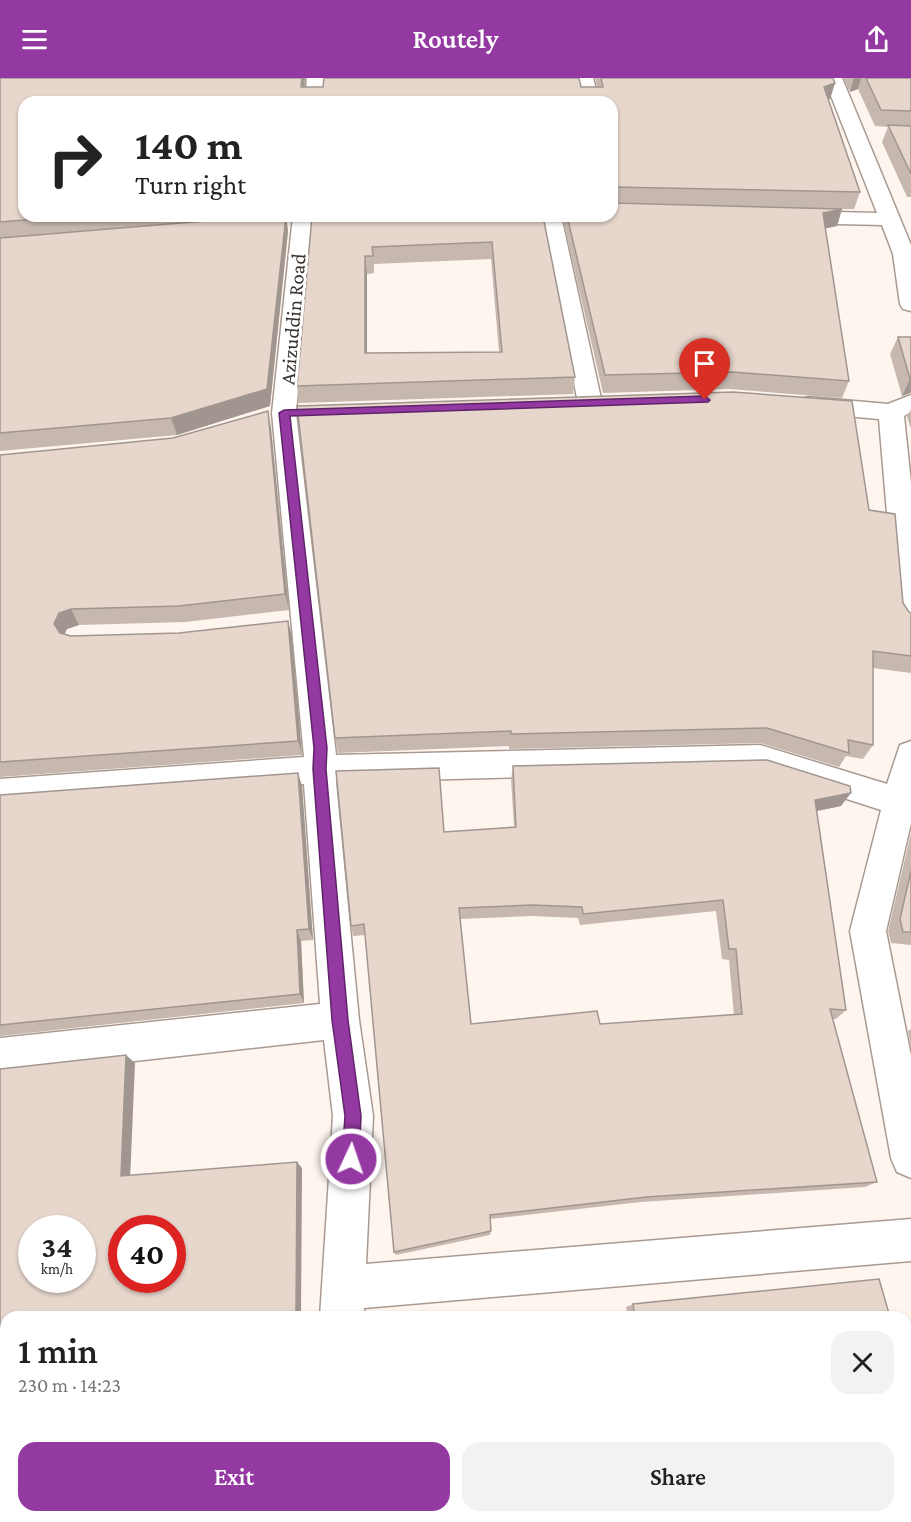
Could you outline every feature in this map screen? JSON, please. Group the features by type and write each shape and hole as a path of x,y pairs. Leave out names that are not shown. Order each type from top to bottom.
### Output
{"street":[{"path":"314,96 316,78"},
{"path":"584,78 588,96"},
{"path":"833,78 904,254 911,304"},
{"path":"855,133 878,135"},
{"path":"771,216 890,219"},
{"name":"Azizuddin Road","path":"302,222 285,415 295,623 321,748 320,769 340,1020 353,1116 343,1302"},
{"path":"552,222 567,303 590,403"},
{"path":"786,404 901,407 911,619"},
{"path":"911,754 868,931 911,1158"},
{"path":"0,794 320,769 760,758 899,802"},
{"path":"0,1057 340,1020"},
{"path":"343,1302 911,1240"}],"building":[{"path":"0,78 302,78 301,87 323,87 324,78 579,78 581,87 603,87 601,78 833,78 835,83 824,87 860,192 618,187 618,96 18,96 18,221 0,222"},
{"path":"866,78 911,78 911,111 881,110"},
{"path":"888,125 911,126 911,174"},
{"path":"618,203 842,209 823,213 849,381 733,372 605,375 568,222 618,222"},
{"path":"193,222 285,222 267,389 171,418 0,433 0,238"},
{"path":"311,222 544,222 575,377 297,386","holes":["492,242 502,352 365,353 365,256 373,256 372,247"]},
{"path":"898,337 911,337 911,379 910,379"},
{"path":"733,392 852,401 869,510 895,514 903,603 911,613 911,656 873,651 873,745 848,740 849,753 767,728 511,734 511,731 335,738 297,406"},
{"path":"268,411 285,594 179,606 71,609 59,613 54,624 60,633 71,636 179,633 288,621 298,741 0,762 0,455 173,438"},
{"path":"767,760 850,786 851,793 815,800 846,1010 830,1009 877,1182 646,1197 490,1215 491,1231 394,1252 364,924 351,926 336,771 439,768 444,832 516,827 513,766","holes":["723,900 729,949 736,949 742,1014 600,1024 597,1011 471,1024 459,908 533,905 582,907 583,914"]},
{"path":"298,773 309,929 297,930 300,994 0,1025 0,795"},
{"path":"911,871 911,932 903,932 900,919"},
{"path":"126,1055 121,1176 297,1162 296,1311 0,1311 0,1069"},
{"path":"879,1279 888,1311 634,1311 633,1304"}],"route":[{"path":"351,1159 353,1116 340,1020 320,769 321,748 284,413 705,400"}]}
